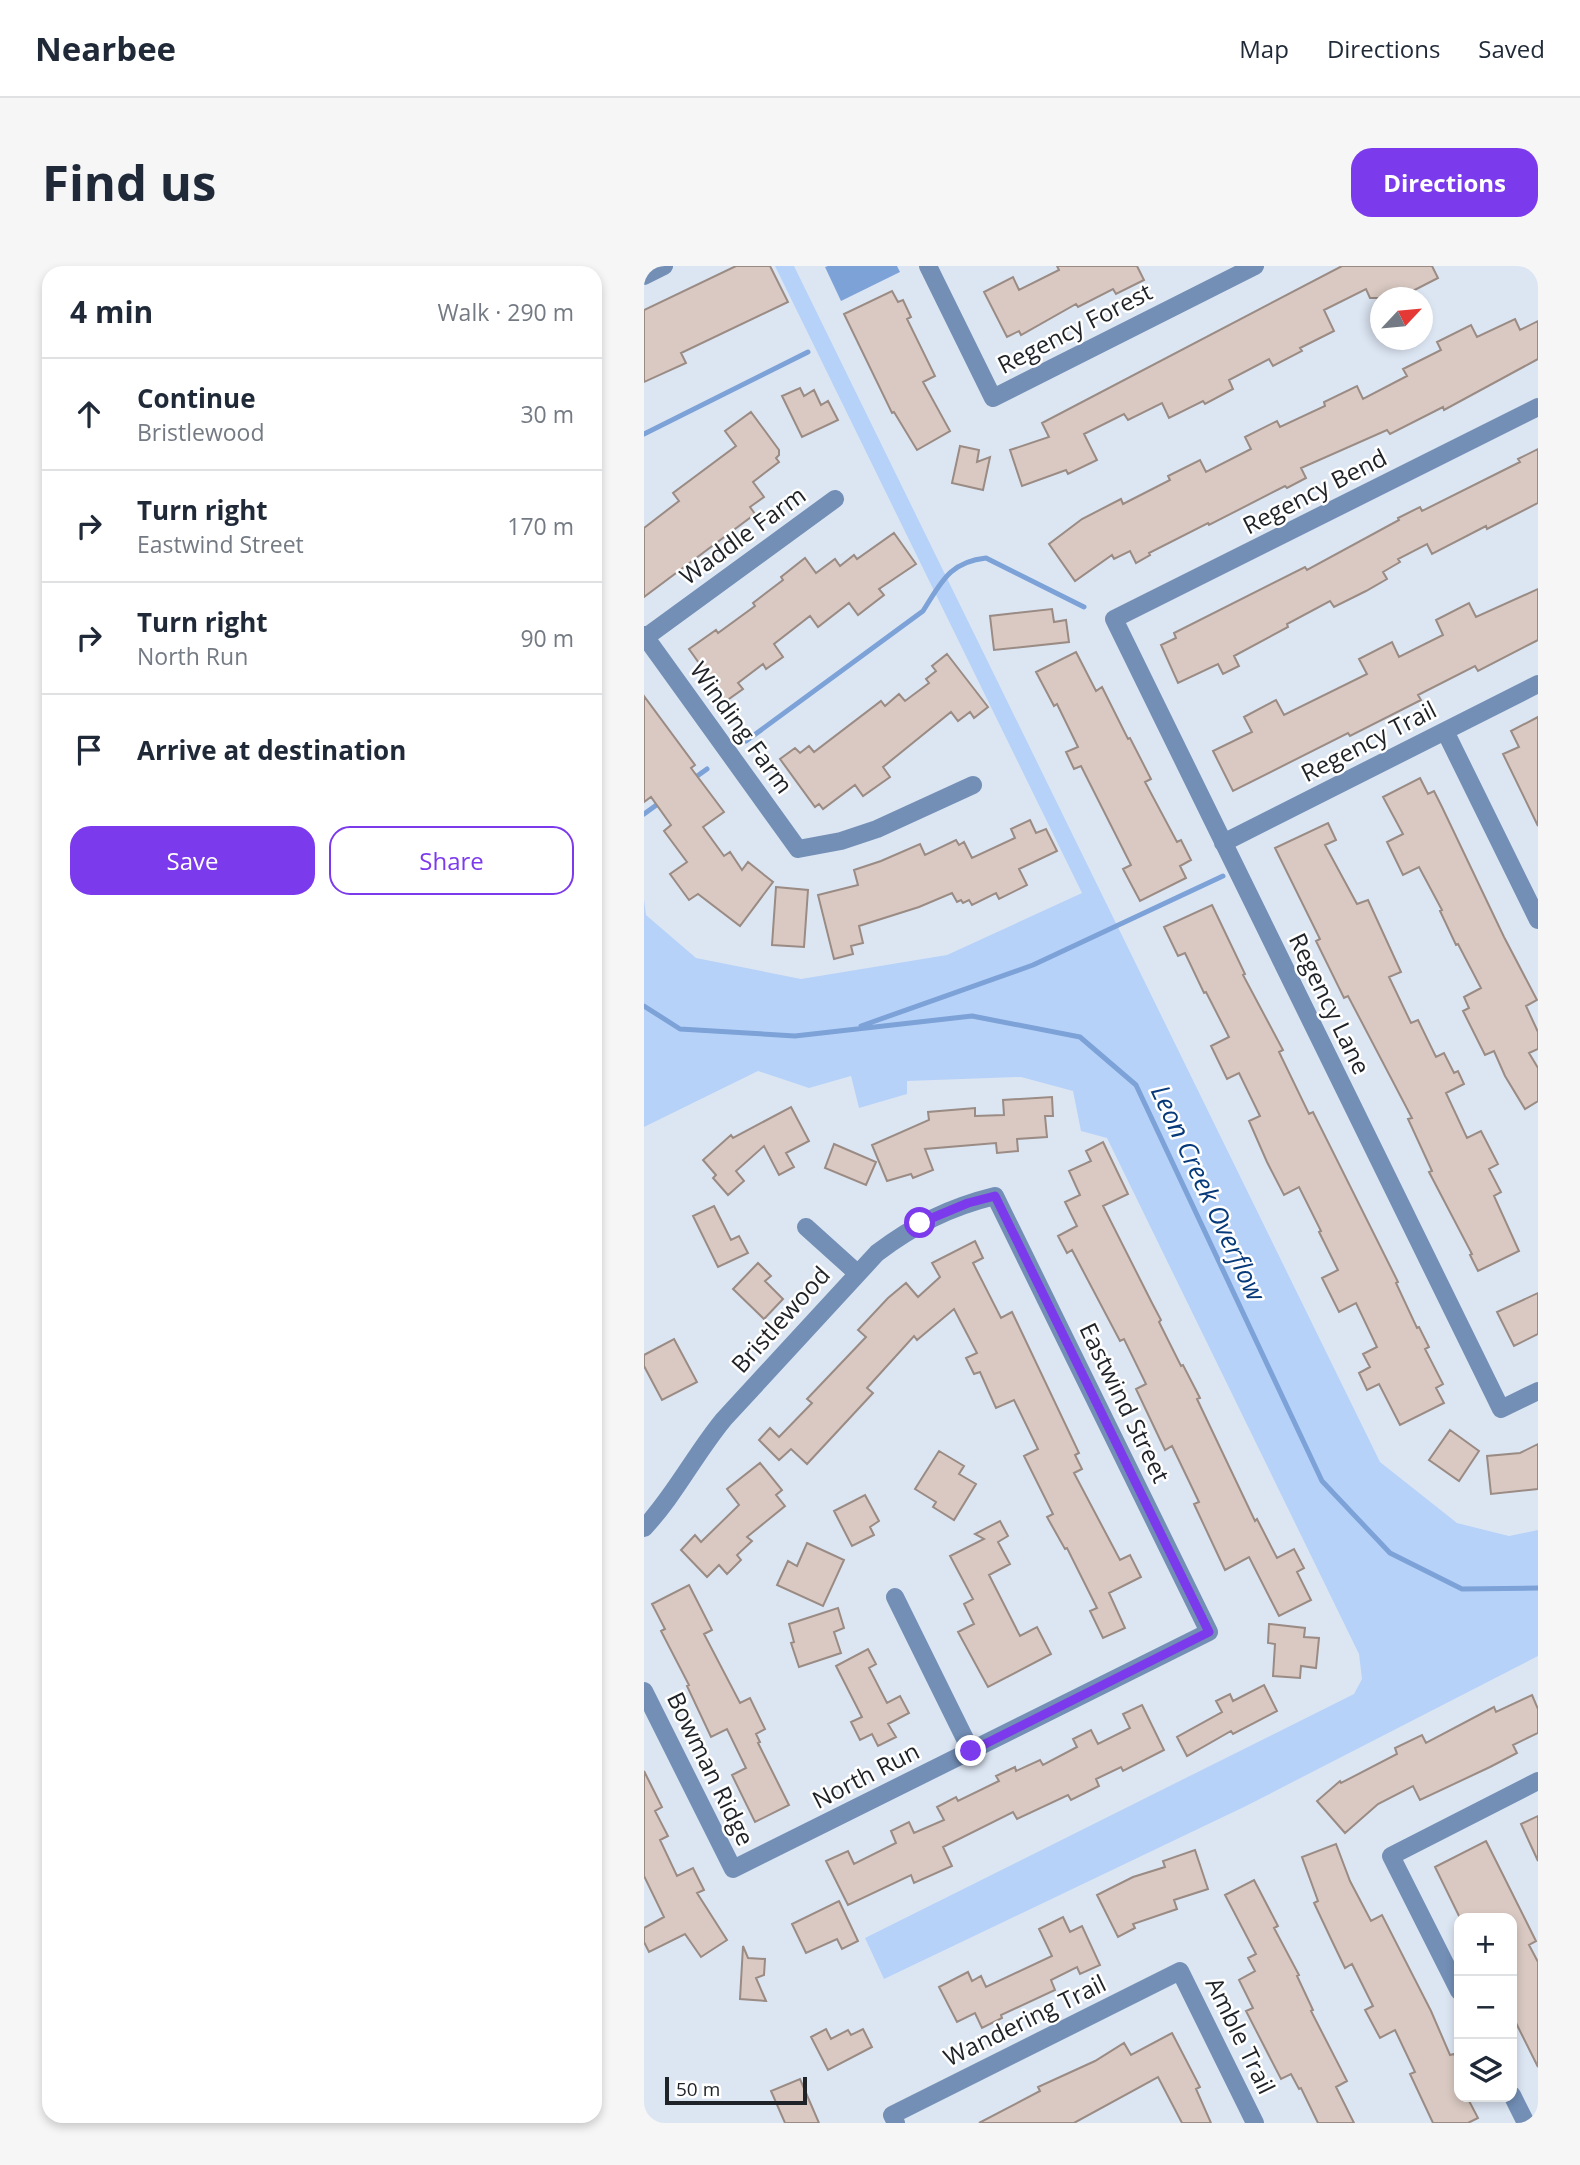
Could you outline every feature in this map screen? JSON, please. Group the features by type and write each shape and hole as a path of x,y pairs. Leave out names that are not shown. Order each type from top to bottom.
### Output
{"street":[{"path":"644,276 664,266"},
{"name":"Regency Forest","path":"928,266 993,398 1255,266"},
{"name":"Regency Bend","path":"1114,620 1538,407"},
{"name":"Waddle Farm","path":"645,636 835,499"},
{"name":"Regency Lane","path":"1114,620 1501,1409 1538,1391"},
{"name":"Winding Farm","path":"645,636 798,849 841,841 877,829 974,785"},
{"name":"Regency Trail","path":"1223,844 1538,684"},
{"path":"1445,731 1538,920"},
{"name":"Bristlewood","path":"644,1528 675,1491 707,1440 724,1419 877,1253 920,1223 956,1207 995,1196"},
{"name":"Eastwind Street","path":"995,1196 1209,1632"},
{"path":"806,1227 857,1273"},
{"path":"895,1597 971,1751"},
{"name":"North Run","path":"733,1869 1209,1632"},
{"name":"Bowman Ridge","path":"644,1691 733,1869"},
{"path":"1454,1981 1391,1856 1538,1781"},
{"name":"Wandering Trail","path":"894,2119 1180,1971"},
{"name":"Amble Trail","path":"1180,1971 1255,2123"},
{"path":"1516,2102 1526,2123"}],"shaded area":[{"path":"775,266 794,266 1380,1462 1457,1523 1509,1536 1538,1530 1538,1656 1246,1806 884,1979 865,1938 1354,1694 1362,1679 1359,1654 1107,1138 1081,1131 1073,1091 1021,1077 907,1081 907,1094 859,1108 851,1076 809,1088 758,1071 644,1127 644,899 646,915 696,958 801,979 947,955 1082,893"},
{"path":"897,266 900,272 841,301 825,267"}],"building":[{"path":"736,266 770,266 788,302 681,353 686,363 644,382 644,310"},
{"path":"1057,266 1137,266 1144,280 1116,294 1113,289 1078,307 1076,304 1021,335 1019,331 1007,337 984,292 1013,277 1019,290 1059,270"},
{"path":"1342,266 1432,266 1438,278 1420,287 1370,287 1370,298 1366,289 1324,310 1334,331 1300,348 1302,351 1273,366 1269,359 1229,380 1233,389 1205,404 1203,401 1169,418 1162,403 1128,420 1124,414 1084,434 1097,460 1068,474 1066,470 1022,486 1010,450 1049,437 1042,423"},
{"path":"892,291 898,302 903,300 911,317 907,319 935,376 923,382 950,431 917,450 894,412 892,413 844,314"},
{"path":"1515,319 1520,330 1538,321 1538,359 1444,410 1443,407 1390,434 1387,430 1301,468 1306,478 1209,525 1208,523 1149,553 1150,555 1136,563 1130,551 1114,559 1112,555 1075,581 1049,544 1082,519 1121,499 1123,504 1170,480 1168,476 1200,460 1206,472 1251,449 1245,437 1277,421 1280,427 1325,406 1324,402 1357,386 1363,399 1407,376 1403,369 1441,350 1437,342 1471,325 1477,337"},
{"path":"800,388 804,396 814,390 821,405 828,401 838,420 802,437 782,396"},
{"path":"751,412 779,450 776,458 779,462 753,482 764,497 750,507 755,514 644,597 644,528 679,501 673,493 736,446 725,431"},
{"path":"960,446 979,450 977,462 990,457 983,490 952,483"},
{"path":"1538,449 1538,503 1432,554 1427,544 1398,559 1400,562 1383,572 1387,579 1334,607 1330,601 1234,656 1239,666 1223,674 1218,664 1178,683 1161,645 1176,638 1174,633 1305,567 1307,570 1399,520 1398,518 1420,507 1422,511 1520,462 1518,459"},
{"path":"894,533 916,564 879,589 884,595 858,615 849,603 818,627 810,616 774,644 783,657 766,669 763,664 738,683 743,689 726,701 689,649 716,630 718,633 755,606 753,603 783,580 781,577 805,558 816,573 835,559 840,566 854,555 857,559"},
{"path":"1538,589 1538,640 1478,671 1475,666 1418,695 1421,700 1350,736 1348,733 1233,791 1213,751 1252,732 1244,717 1276,700 1284,715 1367,674 1359,659 1392,642 1399,657 1443,635 1436,620 1469,603 1476,617"},
{"path":"1052,609 1054,622 1066,620 1069,642 994,650 990,616"},
{"path":"1076,652 1096,691 1102,687 1151,779 1145,782 1177,842 1181,840 1191,860 1180,866 1186,878 1140,901 1123,869 1131,865 1081,766 1074,769 1066,752 1078,747 1057,704 1054,706 1036,672"},
{"path":"947,654 988,707 974,718 970,712 958,721 951,712 883,767 890,777 863,796 855,785 823,809 819,804 815,807 780,759 795,748 800,753 809,746 814,752 881,701 885,706 899,694 905,701 929,683 926,679 936,671 932,666"},
{"path":"644,696 695,765 691,768 724,812 703,827 724,856 730,852 742,870 748,862 773,882 740,926 698,894 689,900 670,874 687,862 664,831 671,825 651,797 644,802"},
{"path":"1538,717 1538,826 1503,754 1519,747 1511,731"},
{"path":"1420,778 1428,794 1434,791 1537,1000 1526,1006 1538,1032 1538,1049 1529,1053 1538,1068 1538,1101 1525,1109 1494,1051 1485,1055 1463,1011 1469,1008 1464,997 1481,988 1458,944 1456,945 1440,911 1442,910 1419,867 1403,875 1387,842 1403,834 1383,797"},
{"path":"1030,820 1036,833 1046,829 1057,851 1019,869 1027,885 999,899 996,893 972,905 969,900 957,902 952,893 919,907 859,926 863,943 851,946 853,954 834,959 818,895 858,885 854,870 920,844 925,855 956,840 959,845 964,842 972,858 1015,838 1011,829"},
{"path":"1328,823 1336,840 1325,845 1357,904 1368,900 1401,972 1389,977 1411,1023 1418,1020 1436,1057 1444,1053 1454,1073 1458,1071 1464,1084 1446,1093 1467,1138 1481,1131 1498,1164 1489,1169 1501,1192 1494,1196 1519,1251 1478,1271 1470,1255 1472,1254 1429,1172 1432,1171 1408,1119 1412,1118 1348,996 1344,998 1316,941 1320,939 1275,848"},
{"path":"776,887 808,890 804,947 772,945"},
{"path":"1212,905 1245,974 1243,975 1283,1050 1279,1052 1309,1114 1313,1112 1398,1282 1396,1283 1417,1328 1419,1327 1429,1347 1425,1349 1443,1384 1436,1388 1444,1403 1400,1425 1379,1384 1367,1390 1359,1373 1370,1367 1363,1354 1377,1347 1356,1303 1339,1312 1322,1278 1338,1270 1319,1232 1321,1231 1299,1187 1284,1195 1249,1121 1260,1116 1239,1073 1227,1079 1211,1046 1229,1037 1185,953 1178,956 1164,927"},
{"path":"1052,1097 1053,1116 1045,1116 1047,1137 1017,1139 1018,1151 997,1153 996,1143 925,1149 933,1170 913,1178 911,1174 887,1181 872,1145 929,1120 928,1112 975,1108 975,1116 1004,1115 1003,1100"},
{"path":"791,1107 809,1141 786,1153 794,1167 779,1175 764,1146 736,1171 744,1181 728,1195 713,1178 716,1175 703,1160 731,1135 733,1138"},
{"path":"1103,1142 1128,1194 1103,1206 1161,1320 1159,1322 1181,1366 1183,1365 1200,1398 1197,1399 1255,1521 1257,1519 1277,1558 1294,1549 1304,1568 1297,1572 1311,1600 1279,1616 1249,1557 1225,1570 1194,1504 1199,1502 1172,1446 1165,1450 1136,1389 1146,1384 1124,1339 1120,1341 1072,1250 1067,1253 1058,1236 1077,1226 1065,1202 1080,1195 1069,1171 1091,1161 1086,1151"},
{"path":"834,1144 876,1162 866,1185 825,1168"},
{"path":"714,1206 731,1240 739,1236 748,1253 718,1267 693,1216"},
{"path":"975,1241 983,1258 973,1263 1001,1318 1012,1312 1079,1453 1075,1455 1082,1469 1074,1473 1120,1560 1130,1555 1141,1577 1109,1593 1125,1628 1103,1638 1090,1611 1097,1608 1067,1548 1065,1549 1047,1517 1053,1514 1024,1456 1038,1449 1014,1400 996,1408 980,1372 974,1374 966,1358 977,1353 954,1309 917,1340 914,1336 867,1388 873,1393 807,1464 791,1449 779,1460 759,1440 770,1428 779,1437 812,1403 807,1399 866,1337 858,1330 888,1298 906,1283 918,1297 940,1277 932,1263"},
{"path":"758,1263 771,1276 765,1281 783,1299 764,1319 733,1289"},
{"path":"1538,1293 1538,1334 1514,1346 1497,1312"},
{"path":"674,1339 697,1382 662,1400 644,1366 644,1355"},
{"path":"1450,1430 1479,1451 1459,1481 1429,1460"},
{"path":"1538,1444 1538,1489 1491,1494 1487,1456 1520,1453"},
{"path":"939,1451 964,1466 959,1474 976,1484 954,1520 933,1507 936,1502 915,1489"},
{"path":"760,1463 782,1490 776,1495 785,1506 747,1537 752,1541 737,1555 741,1560 727,1574 719,1565 707,1577 681,1550 695,1535 701,1542 739,1505 727,1489"},
{"path":"865,1495 879,1521 870,1527 874,1535 852,1546 834,1511"},
{"path":"1000,1521 1008,1536 998,1542 1010,1564 989,1575 1020,1636 1037,1627 1051,1654 988,1687 958,1632 974,1624 964,1604 973,1599 950,1556 984,1539 975,1534"},
{"path":"807,1543 844,1560 823,1606 777,1585 788,1561 797,1566"},
{"path":"689,1585 712,1630 704,1634 740,1703 750,1698 765,1729 756,1734 760,1742 758,1743 789,1805 755,1822 732,1775 746,1768 727,1729 711,1737 687,1686 689,1685 661,1631 665,1629 652,1604"},
{"path":"838,1608 844,1628 834,1632 841,1653 799,1667 791,1643 794,1642 789,1624"},
{"path":"1269,1624 1305,1628 1304,1637 1319,1638 1316,1668 1301,1666 1300,1678 1273,1676 1275,1644 1268,1643"},
{"path":"868,1649 876,1664 869,1668 887,1703 900,1696 909,1713 888,1724 896,1737 878,1746 872,1734 860,1740 851,1722 862,1717 836,1666"},
{"path":"1264,1685 1277,1711 1233,1734 1231,1731 1187,1756 1177,1737 1222,1712 1216,1701 1230,1694 1233,1701"},
{"path":"1532,1695 1538,1709 1538,1733 1513,1745 1517,1753 1490,1767 1420,1800 1413,1786 1378,1804 1345,1833 1317,1801 1340,1781 1341,1783 1397,1754 1395,1748 1422,1735 1426,1743 1494,1707 1496,1712"},
{"path":"1142,1705 1164,1750 1123,1771 1121,1767 1096,1779 1099,1786 1071,1800 1068,1795 1017,1819 1013,1812 943,1847 952,1866 914,1883 911,1875 848,1905 826,1861 848,1851 854,1864 896,1843 891,1831 909,1822 914,1833 944,1820 937,1807 956,1797 958,1801 999,1781 996,1776 1015,1767 1016,1771 1040,1760 1043,1765 1077,1747 1073,1739 1091,1730 1098,1744 1130,1728 1123,1714"},
{"path":"644,1771 662,1807 655,1811 668,1836 660,1840 677,1876 693,1868 704,1890 697,1893 727,1940 701,1957 685,1934 649,1952 644,1942 644,1928 664,1917 644,1876"},
{"path":"1538,1816 1538,1861 1521,1824"},
{"path":"1486,1841 1536,1941 1529,1945 1538,1962 1538,2067 1517,2025 1517,1913 1458,1913 1435,1867"},
{"path":"1336,1844 1350,1881 1371,1921 1382,1915 1431,2011 1450,2055 1454,2054 1454,2102 1470,2102 1478,2118 1468,2123 1433,2123 1410,2074 1415,2072 1395,2030 1380,2038 1365,2010 1373,2006 1352,1964 1345,1968 1314,1903 1318,1901 1302,1857"},
{"path":"1195,1850 1208,1889 1174,1900 1177,1909 1133,1924 1135,1928 1118,1937 1097,1895 1133,1877 1165,1867 1163,1861"},
{"path":"1254,1880 1278,1926 1274,1928 1299,1975 1297,1976 1313,2010 1311,2011 1347,2081 1336,2087 1354,2123 1318,2123 1291,2074 1281,2079 1246,2011 1253,2008 1239,1980 1255,1971 1248,1958 1256,1954 1225,1895"},
{"path":"839,1901 858,1941 842,1949 837,1939 806,1953 792,1924"},
{"path":"1063,1917 1070,1932 1082,1926 1100,1965 1080,1974 1077,1967 1051,1980 1055,1990 1001,2015 1002,2018 982,2028 975,2013 957,2022 939,1987 968,1972 972,1981 981,1976 986,1987 1052,1956 1039,1929"},
{"path":"743,1946 748,1958 765,1959 764,1975 756,1978 766,2001 740,1999"},
{"path":"826,2029 831,2039 848,2030 851,2035 863,2029 872,2047 828,2070 811,2037"},
{"path":"1172,2033 1200,2087 1196,2089 1211,2123 1182,2123 1158,2077 1074,2123 979,2123 1040,2091 1038,2087 1095,2061 1124,2043 1131,2055"},
{"path":"800,2079 819,2123 785,2123 771,2091"}],"waterway":[{"path":"644,434 808,352"},
{"path":"746,741 923,611 947,576 973,560 986,558 1084,607"},
{"path":"693,779 707,769"},
{"path":"644,814 662,801"},
{"path":"861,1026 1033,965 1223,876"},
{"name":"Leon Creek Overflow","path":"644,1006 680,1029 795,1036 972,1016 1080,1037 1136,1085 1322,1481 1390,1553 1462,1589 1538,1588"}],"route":[{"path":"920,1223 968,1203 995,1196 1209,1632 971,1751"}]}
